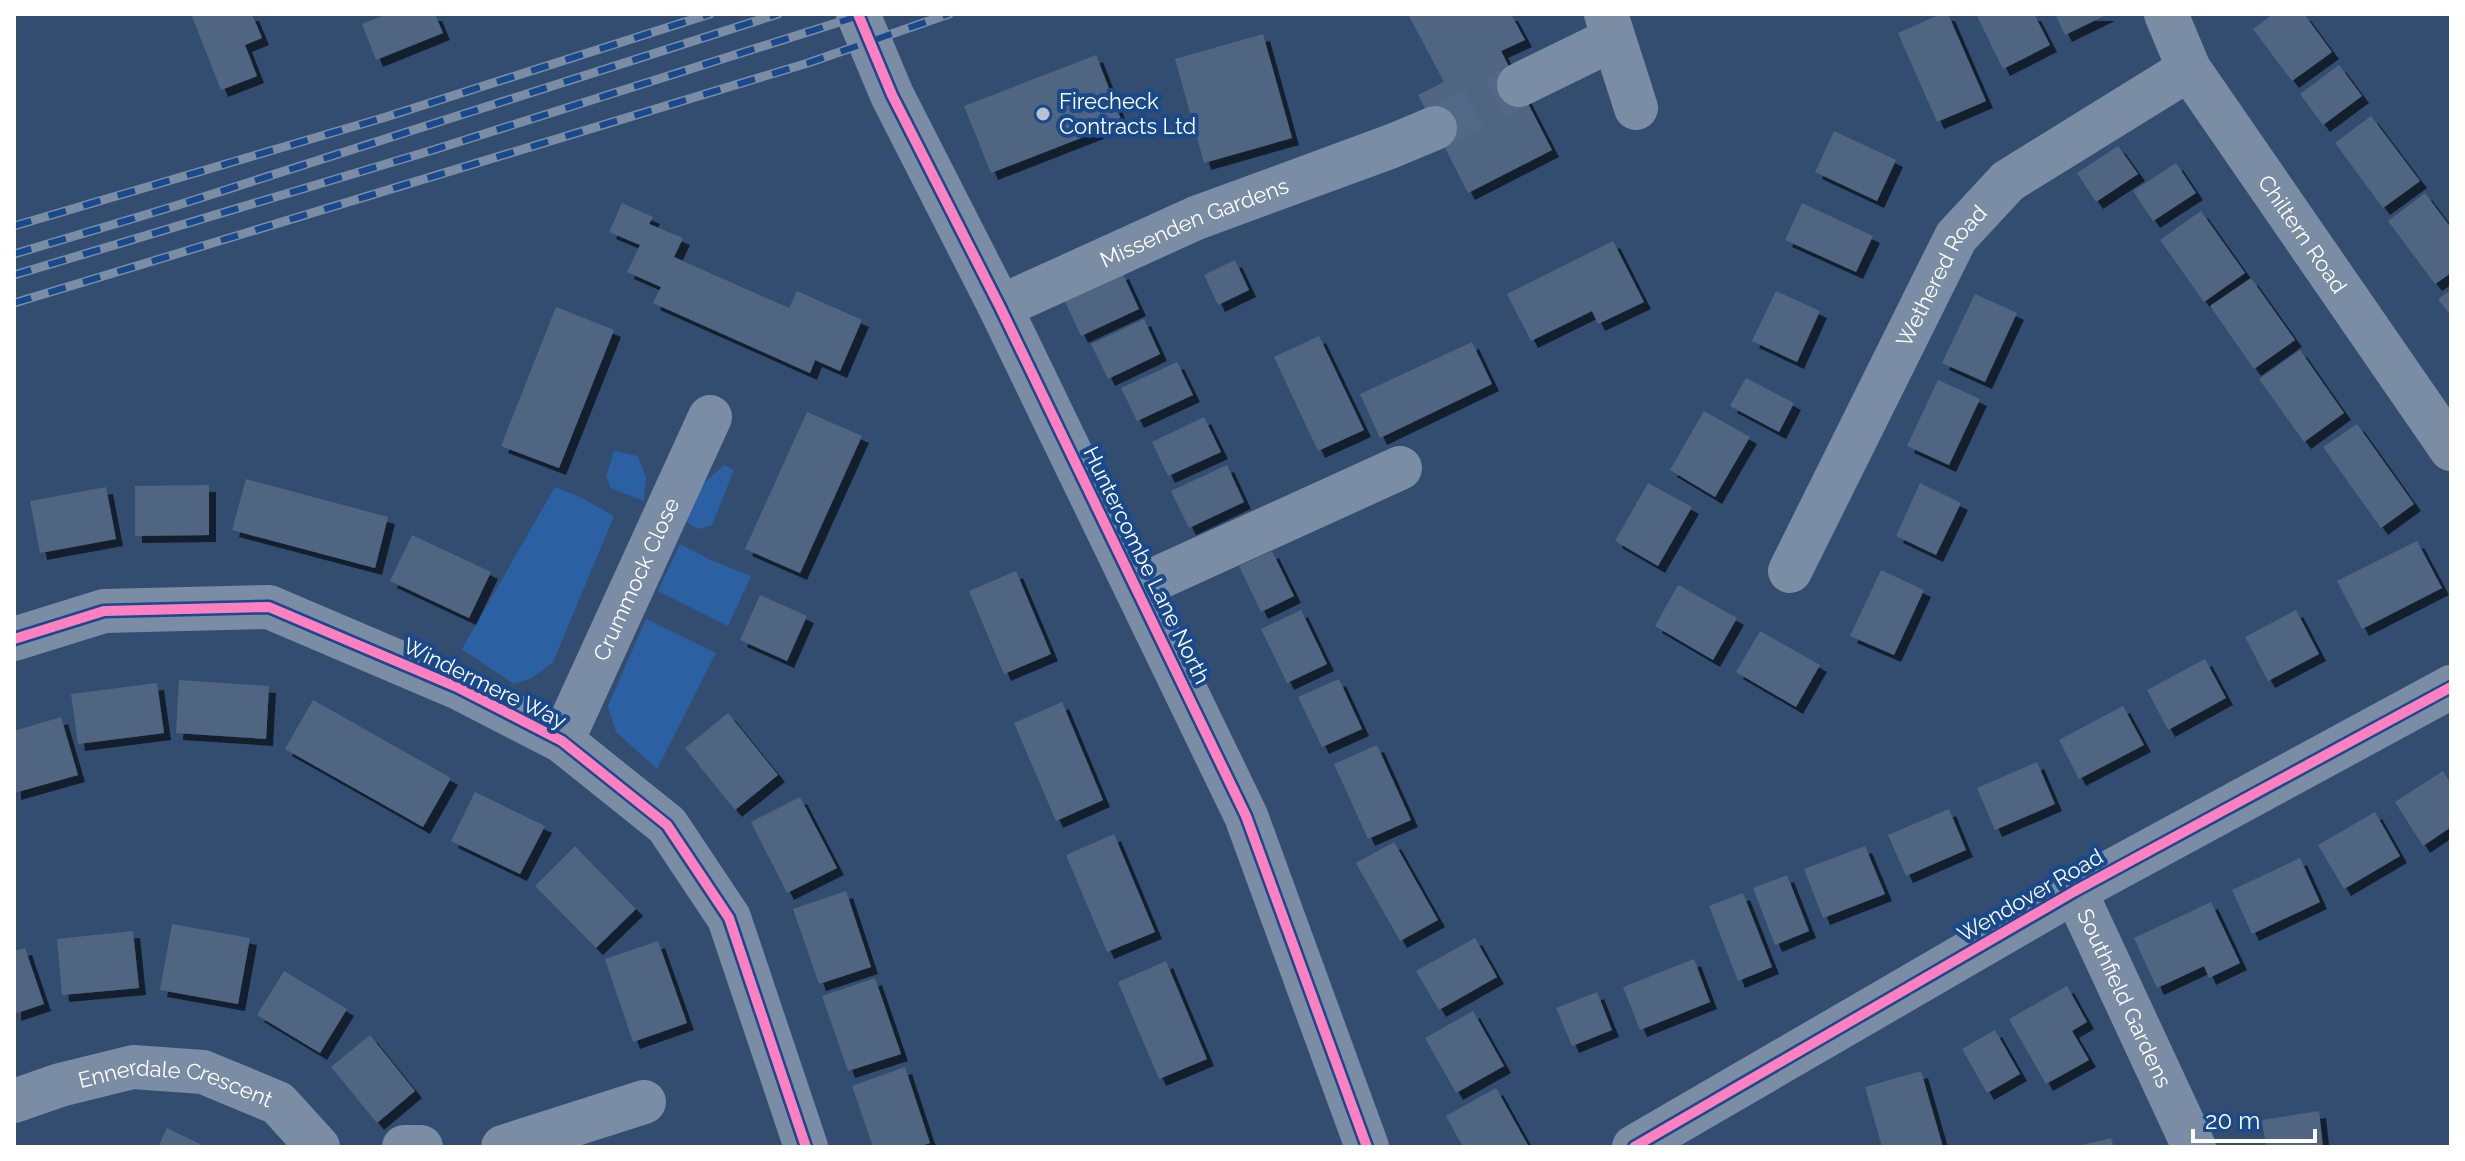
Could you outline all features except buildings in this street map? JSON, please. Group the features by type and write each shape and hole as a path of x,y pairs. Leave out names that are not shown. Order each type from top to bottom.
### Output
{"street":[{"name":"Huntercombe Lane North","path":"858,14 892,95 1000,307 1246,816 1367,1147"},
{"name":"Chiltern Road","path":"2166,14 2189,69 2451,449"},
{"path":"1519,85 1610,27 1636,108"},
{"name":"Wethered Road","path":"1790,571 1956,237 2008,181 2189,69"},
{"name":"Missenden Gardens","path":"1000,307 1196,218 1435,128"},
{"name":"Crummock Close","path":"562,741 710,417"},
{"path":"1136,588 1400,468"},
{"name":"Windermere Way","path":"14,639 104,611 269,607 459,688 562,741 667,825 729,918 806,1147"},
{"name":"Wendover Road","path":"1634,1147 2075,891 2451,687"},
{"name":"Southfield Gardens","path":"2075,891 2194,1147"},
{"name":"Ennerdale Crescent","path":"14,1101 60,1085 133,1067 203,1072 278,1103 318,1147"},
{"path":"503,1147 644,1102"},
{"path":"404,1147 421,1147"}],"shaded area":[{"path":"614,451 638,456 646,478 644,501 611,488 606,477"},
{"path":"724,465 734,470 712,525 698,529 675,514 683,492 704,483"},
{"path":"555,487 614,516 553,662 532,678 514,684 462,649"},
{"path":"680,544 751,576 728,626 658,591"},
{"path":"646,619 716,653 657,769 616,732 608,706"}],"tunnel":[{"path":"1435,128 1519,85"}],"railway":[{"path":"14,226 386,117 710,14"},
{"path":"14,254 175,206 778,14"},
{"path":"14,275 433,150 865,14"},
{"path":"14,303 808,63 949,14"}],"cycle path":[{"path":"858,14 892,95 1000,307 1246,816 1367,1147"},
{"path":"14,639 104,611 269,607 459,688 562,741 667,825 729,918 806,1147"},
{"path":"1634,1147 2075,891 2451,687"}],"place":[{"name":"Firecheck Contracts Ltd","path":"1043,114"}]}
